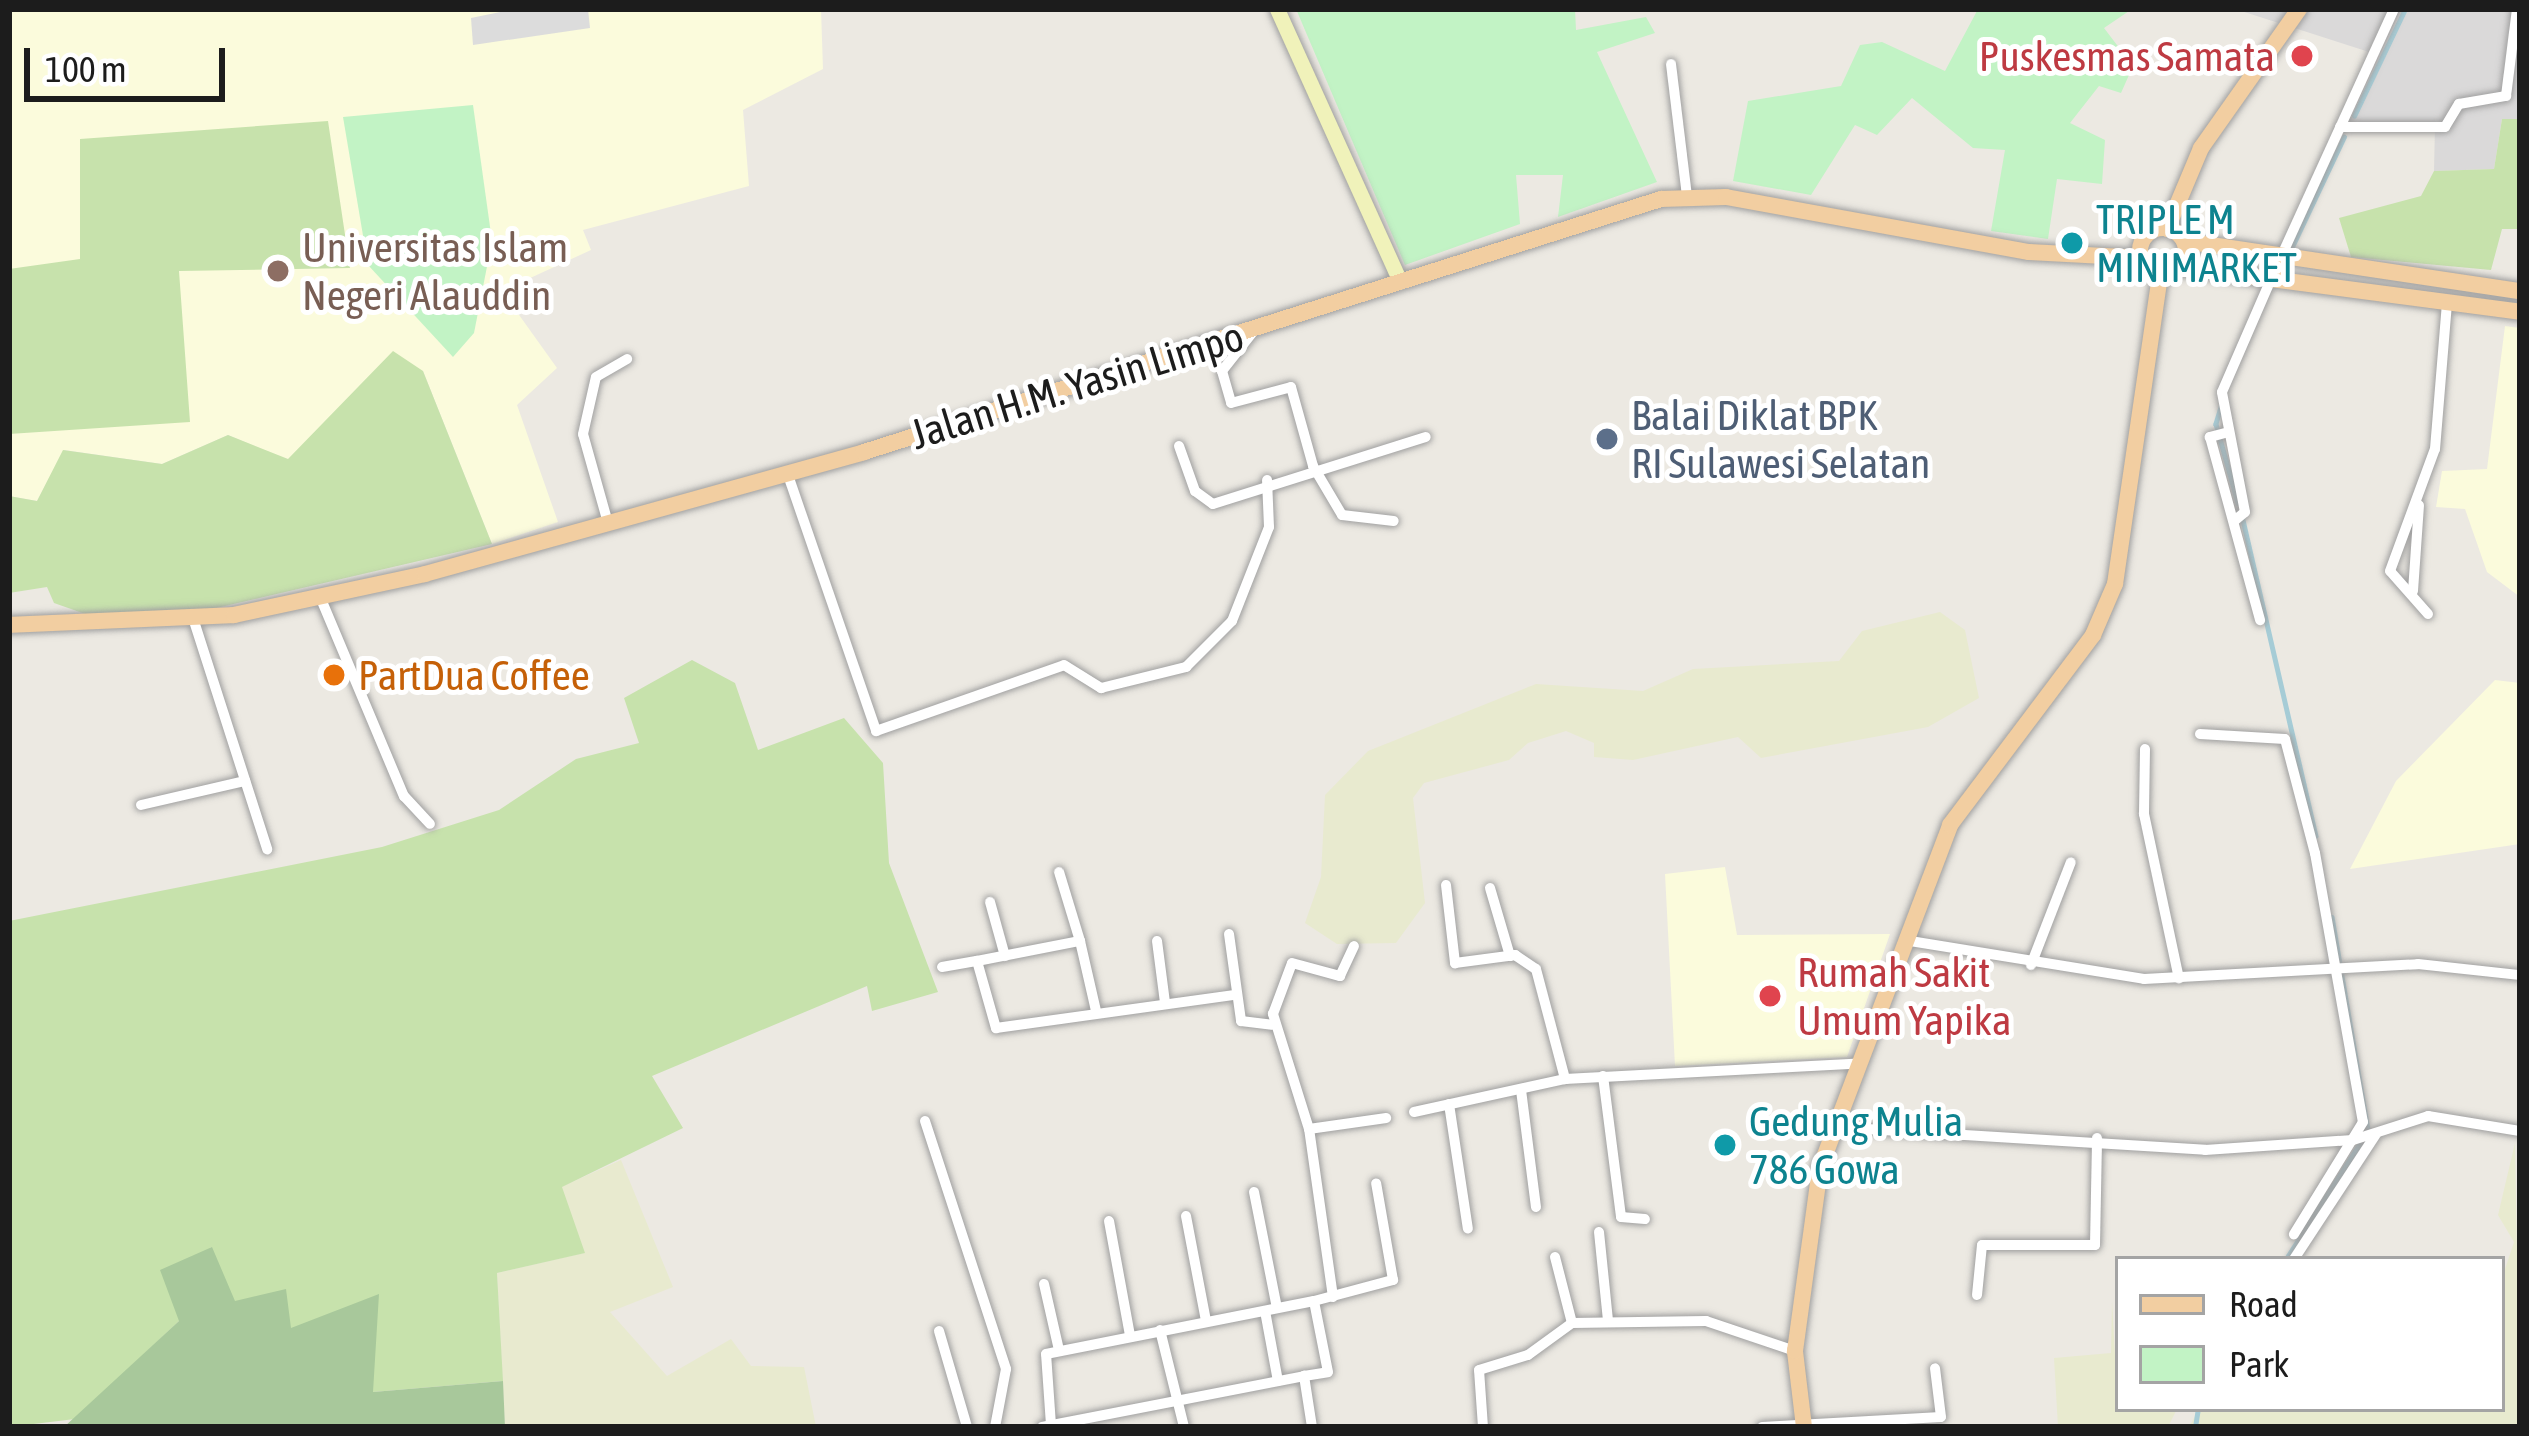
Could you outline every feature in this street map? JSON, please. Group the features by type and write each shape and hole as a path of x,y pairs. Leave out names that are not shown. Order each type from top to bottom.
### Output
{"main road":[{"path":"2159,274 2142,258 2146,236 2167,229 2201,148 2299,9"},
{"name":"Jalan H.M. Yasin Limpo","path":"9,625 193,618 321,599 788,475 1687,196 2029,252 2142,258"},
{"path":"2167,229 2184,241 2280,258 2520,291"},
{"path":"2180,267 2184,241"},
{"path":"2159,274 2180,267 2520,312"},
{"path":"1804,1425 1795,1351 1806,1225 1834,1127 1900,940 1963,803 2104,612 2129,532 2159,274"},
{"path":"2455,303 2468,284"}],"street":[{"path":"1277,9 1400,282"},
{"path":"2280,258 2394,9"},
{"path":"2340,127 2445,128 2459,104 2506,96 2517,9"},
{"path":"1671,64 1687,196"},
{"path":"2260,620 2219,434 2225,373 2272,277"},
{"path":"2428,614 2413,591 2390,572 2435,449 2455,303"},
{"path":"1256,329 1222,371 1231,403 1291,387 1313,466 1342,515 1394,521"},
{"path":"608,523 583,434 596,377 627,359"},
{"path":"1180,446 1207,503 1313,466 1426,437"},
{"path":"788,475 876,730 1064,665 1101,688 1186,668 1232,621 1269,527 1267,480"},
{"path":"2413,591 2419,500"},
{"path":"321,599 404,796 430,824"},
{"path":"193,618 267,849"},
{"path":"2200,734 2285,739 2340,970 2365,1137 2296,1256"},
{"path":"2145,749 2144,814 2179,978"},
{"path":"141,805 245,782"},
{"path":"2032,965 2072,862"},
{"path":"1059,872 1096,1011"},
{"path":"1446,886 1455,963 1510,956 1536,969 1565,1079"},
{"path":"1490,888 1510,956"},
{"path":"990,902 1005,956"},
{"path":"1229,934 1242,1024 1272,1025"},
{"path":"1900,940 2032,965 2179,978 2340,970 2520,975"},
{"path":"942,968 1080,941"},
{"path":"1157,941 1165,1003"},
{"path":"1333,1297 1309,1129 1272,1025 1292,963 1340,976 1354,946"},
{"path":"976,961 994,1027 1235,994"},
{"path":"1414,1112 1565,1079 1854,1064"},
{"path":"1603,1076 1622,1216 1646,1219"},
{"path":"1521,1090 1537,1207"},
{"path":"1449,1104 1468,1229"},
{"path":"1834,1127 2097,1138 2205,1150 2365,1137 2428,1115 2520,1132"},
{"path":"1309,1129 1386,1118"},
{"path":"926,1121 1006,1369 995,1427"},
{"path":"2294,1234 2365,1137"},
{"path":"1977,1295 1982,1246 2096,1245 2097,1138"},
{"path":"1314,1301 1328,1372 1046,1426 1040,1362 1059,1350 1314,1301 1393,1280 1376,1183"},
{"path":"1254,1192 1278,1381"},
{"path":"1186,1216 1206,1321"},
{"path":"1109,1221 1130,1335"},
{"path":"1598,1232 1608,1320"},
{"path":"1556,1257 1572,1323"},
{"path":"1044,1284 1059,1350"},
{"path":"1483,1427 1479,1370 1528,1355 1572,1323 1706,1321 1795,1351"},
{"path":"1160,1330 1184,1427"},
{"path":"940,1331 967,1427"},
{"path":"1762,1427 1941,1422 1935,1368"},
{"path":"1304,1376 1312,1427"}],"shaded area":[{"name":"Universitas Islam Negeri Alauddin","path":"9,9 821,9 823,69 743,110 749,186 583,230 591,250 502,291 557,368 517,405 558,522 492,544 423,371 288,460 228,435 162,464 64,450 37,501 9,496"},
{"path":"515,9 588,9 590,28 473,45 471,18"},
{"path":"2235,9 2520,9 2520,119 2502,119 2494,169 2434,171 2435,125 2348,125 2369,52"},
{"path":"2505,326 2520,328 2520,597 2487,572 2465,509 2436,507 2442,471 2487,469"},
{"path":"1940,612 1965,630 1979,698 1928,727 1761,758 1738,737 1633,760 1594,757 1594,743 1566,731 1528,743 1509,760 1424,783 1413,798 1425,903 1396,943 1337,944 1305,923 1321,877 1325,795 1368,751 1536,684 1643,691 1693,669 1839,661 1862,631"},
{"path":"2495,680 2520,683 2520,844 2350,869 2396,781"},
{"name":"Rumah Sakit Umum Yapika","path":"1725,867 1737,935 1890,934 1847,1057 1675,1066 1665,874"},
{"path":"2515,1143 2520,1427 2189,1427 2197,1412 2505,1412 2505,1269 2514,1242 2498,1215"},
{"path":"621,1160 673,1287 610,1312 667,1376 731,1339 751,1366 804,1367 816,1427 505,1427 497,1273 584,1253 561,1187"},
{"path":"2112,1301 2115,1412 2176,1412 2168,1427 2058,1427 2054,1358 2111,1353"}],"green space":[{"path":"1296,9 1575,9 1576,30 1646,17 1655,33 1597,52 1657,182 1558,217 1563,175 1516,175 1520,224 1405,265"},
{"path":"1978,9 2132,9 2104,28 2133,66 2121,93 2099,86 2070,123 2105,140 2102,184 2057,179 2048,239 1991,231 2005,150 1973,148 1912,98 1877,135 1855,125 1811,195 1733,181 1748,101 1841,86 1860,45 1882,42 1945,71"},
{"path":"473,105 492,241 474,333 453,357 368,265 343,117"},
{"path":"2502,119 2520,119 2520,229 2502,229 2491,270 2351,257 2339,218 2421,196 2434,171 2494,169"},
{"path":"328,121 350,268 179,271 190,422 9,434 9,269 80,259 80,139"},
{"path":"393,351 423,371 492,544 212,609 91,616 54,603 47,587 9,593 9,496 37,501 63,450 162,464 228,435 288,459"},
{"path":"692,660 735,683 758,750 844,718 883,763 889,863 938,992 872,1011 867,986 652,1076 683,1128 562,1187 585,1253 497,1273 503,1381 373,1392 291,1328 234,1302 211,1247 179,1321 75,1419 9,1427 9,921 382,847 499,810 576,759 639,743 624,698"},
{"path":"212,1247 235,1301 286,1289 291,1328 379,1294 373,1392 503,1381 505,1427 64,1427 179,1321 160,1270"}],"waterway":[{"path":"2354,116 2405,9"},
{"path":"2290,251 2344,137"},
{"path":"2222,404 2216,424 2238,503"},
{"path":"2243,520 2316,836"},
{"path":"2332,917 2368,1130"},
{"path":"2288,1256 2362,1140"},
{"path":"2195,1427 2198,1412"}],"place":[{"name":"Puskesmas Samata","path":"2302,56"},
{"name":"TRIPLE M MINIMARKET","path":"2072,243"},
{"name":"Universitas Islam Negeri Alauddin","path":"278,271"},
{"name":"Balai Diklat BPK RI Sulawesi Selatan","path":"1607,439"},
{"name":"PartDua Coffee","path":"334,675"},
{"name":"Rumah Sakit Umum Yapika","path":"1770,996"},
{"name":"Gedung Mulia 786 Gowa","path":"1725,1145"}]}
